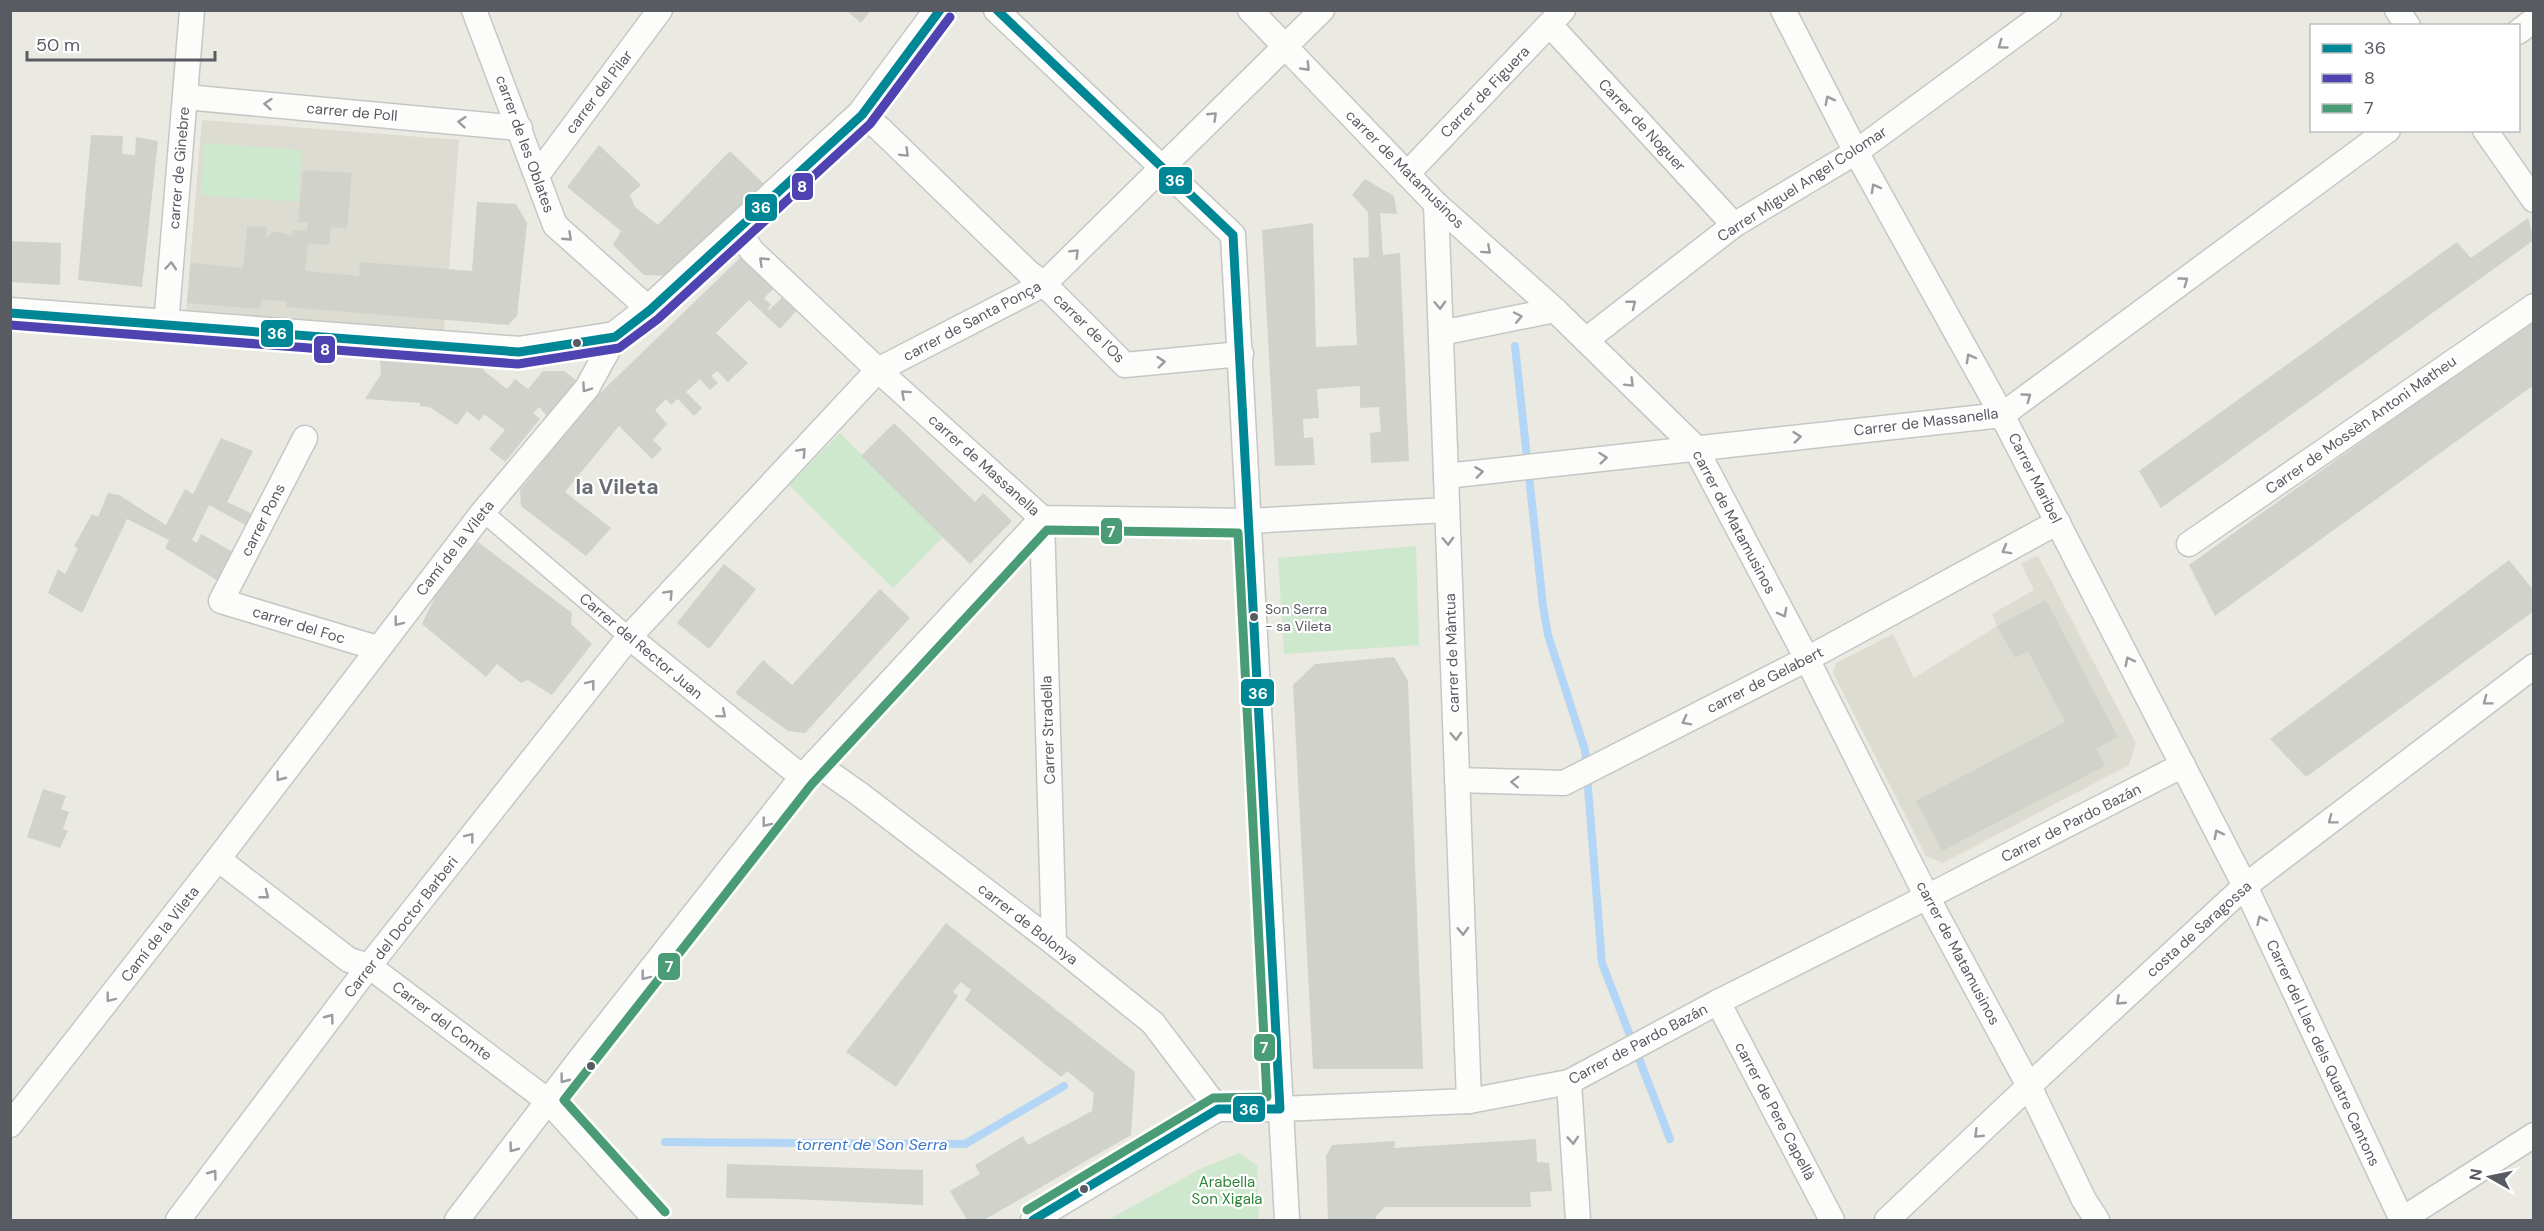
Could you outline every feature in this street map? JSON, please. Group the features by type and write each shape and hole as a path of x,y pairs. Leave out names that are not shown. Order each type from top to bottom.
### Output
{"street":[{"name":"carrer de Ginebre","path":"166,325 192,10"},
{"name":"carrer de les Oblates","path":"474,10 538,174 555,225 650,310"},
{"name":"carrer del Pilar","path":"538,174 660,10"},
{"name":"Camí de la Vileta","path":"10,1125 218,860 377,648 483,512 587,387 615,338 650,310 738,231 862,115 940,10"},
{"path":"996,10 1233,235 1287,1221"},
{"name":"carrer de Matamusinos","path":"1250,10 1436,204 1586,340 1695,447 1807,659 1927,897 2029,1086 2084,1200 2097,1221"},
{"name":"carrer de Santa Ponça","path":"629,637 878,370 1044,284 1322,10"},
{"name":"Carrer Maribel","path":"1783,10 1856,152 2002,415 2245,886"},
{"name":"Carrer Miguel Angel Colomar","path":"1586,340 1734,225 1856,152 2049,10"},
{"path":"2397,10 2407,24"},
{"name":"Carrer de Figuera","path":"1407,174 1556,18"},
{"name":"Carrer de Noguer","path":"1556,18 1734,225"},
{"path":"2520,30 2534,20"},
{"name":"carrer de Poll","path":"185,97 520,128"},
{"name":"carrer de l'Os","path":"862,115 880,129 1029,273 1044,284 1125,365 1240,354"},
{"name":"Carrer de Massanella","path":"1446,476 2002,415 2385,132"},
{"path":"2487,132 2526,170 2534,200"},
{"name":"carrer de Màntua","path":"1436,204 1469,1101"},
{"name":"carrer de Massanella","path":"738,231 752,250 878,370 1042,518 1249,521 1447,510"},
{"name":"Carrer de Mossèn Antoni Matheu","path":"2189,544 2534,306"},
{"path":"1441,333 1554,310"},
{"path":"10,313 519,352 615,338"},
{"name":"carrer Pons","path":"221,602 305,438"},
{"name":"Carrer del Rector Juan","path":"483,512 629,637 808,770"},
{"path":"457,1221 548,1101 808,770 1042,518"},
{"name":"Carrer Stradella","path":"1042,518 1054,943"},
{"name":"carrer de Gelabert","path":"1457,780 1564,783 1571,780 1807,659 2058,522"},
{"name":"carrer del Foc","path":"221,602 377,648"},
{"name":"Carrer del Doctor Barberi","path":"178,1221 369,966 629,637"},
{"name":"costa de Saragossa","path":"1887,1221 2245,886 2534,666"},
{"name":"Carrer de Pardo Bazán","path":"1218,1109 1280,1109 1469,1101 1569,1082 1718,1002 2183,765"},
{"name":"carrer de Bolonya","path":"808,770 858,793 1054,943 1153,1023 1218,1109"},
{"name":"Carrer del Comte","path":"218,860 349,960 369,966 548,1101 656,1221"},
{"name":"Carrer del Llac dels Quatre Cantons","path":"2245,886 2401,1220"},
{"name":"carrer de Pere Capellà","path":"1718,1002 1832,1221"},
{"path":"1569,1082 1578,1221"},
{"path":"1033,1221 1218,1109"},
{"path":"2401,1220 2534,1135"}],"shaded area":[{"path":"202,120 459,140 444,331 186,311"},
{"path":"2038,556 2136,743 2129,765 1943,863 1926,856 1833,673 1836,663 1893,634 1914,678 1997,626 1992,614 2034,590 2021,563"}],"green space":[{"path":"204,143 302,150 298,202 201,195"},
{"path":"840,433 943,537 893,588 789,485"},
{"path":"1416,546 1419,645 1284,654 1278,558"},
{"name":"Arabella Son Xigala","path":"1239,1153 1257,1165 1259,1220 1108,1220 1200,1169"}],"building":[{"path":"846,10 871,10 861,23"},
{"path":"91,135 123,136 122,154 135,155 136,137 158,141 142,287 78,280"},
{"path":"599,145 641,185 630,195 635,207 658,225 730,151 764,184 671,276 644,275 613,245 621,231 567,187"},
{"path":"303,170 352,173 347,228 331,227 329,245 308,244 305,271 359,276 360,262 472,271 477,202 516,204 527,223 517,316 508,325 286,307 287,301 261,300 260,309 187,303 191,263 243,268 247,226 267,227 266,238 277,231 292,236 293,230 307,231 308,223 298,222"},
{"path":"1365,179 1394,196 1397,214 1380,213 1383,255 1400,253 1409,461 1371,463 1370,433 1381,432 1379,407 1360,408 1360,386 1317,389 1319,418 1303,419 1304,438 1313,437 1315,465 1275,466 1262,230 1313,223 1316,347 1357,345 1353,258 1369,257 1368,212 1352,195"},
{"path":"2528,218 2534,240 2161,508 2139,471 2457,242 2471,258"},
{"path":"10,241 61,243 60,285 10,282"},
{"path":"743,255 777,285 764,298 771,305 769,310 786,294 800,307 780,329 749,300 716,333 748,363 728,382 717,371 711,376 718,383 710,390 700,379 686,392 702,408 694,416 677,399 671,405 666,399 655,410 667,424 653,440 662,449 652,459 619,426 565,492 611,528 586,556 521,506 520,490 593,400"},
{"path":"2534,319 2534,385 2215,616 2189,565"},
{"path":"380,359 485,367 483,370 507,389 515,379 528,389 543,371 564,371 576,382 547,416 539,407 533,413 540,419 505,462 489,449 505,430 484,414 479,421 467,411 457,425 429,407 420,406 420,403 365,399 381,374"},
{"path":"894,423 975,502 983,493 1012,521 970,564 861,456"},
{"path":"221,438 253,451 227,502 255,515 249,527 209,505 192,540 197,543 201,534 233,552 218,581 165,548 169,540 127,519 82,613 48,593 58,569 65,574 78,548 74,546 92,514 98,517 108,493 119,495 166,525 185,489 193,494"},
{"path":"478,542 572,613 571,624 592,644 552,695 528,680 521,683 497,664 486,677 422,624 434,599 434,592 462,553 469,551"},
{"path":"2509,560 2534,591 2534,611 2306,777 2270,739"},
{"path":"724,564 756,589 709,649 677,623"},
{"path":"880,589 910,618 805,733 788,731 735,693 763,660 792,685"},
{"path":"2046,600 2118,737 2096,749 2105,766 1942,851 1916,801 2065,722 2028,651 2015,658 1997,626"},
{"path":"1394,657 1408,681 1423,1069 1313,1069 1293,685 1315,664"},
{"path":"43,789 66,796 61,809 69,812 63,829 68,831 60,848 27,837"},
{"path":"946,923 1135,1072 1131,1135 984,1220 967,1220 950,1191 980,1174 975,1165 1023,1136 1028,1145 1092,1111 1094,1093 1067,1071 1061,1077 965,1000 971,990 961,982 953,992 958,996 896,1087 846,1052"},
{"path":"1536,1139 1537,1162 1549,1163 1552,1191 1530,1192 1531,1207 1385,1207 1375,1220 1328,1220 1326,1156 1332,1145 1395,1141 1394,1148"},
{"path":"727,1164 923,1170 923,1205 726,1198"}],"waterway":[{"path":"1515,346 1548,635 1585,750 1602,963 1670,1139"},
{"name":"torrent de Son Serra","path":"665,1142 965,1144 1064,1086"}],"transit line":[{"name":"36","path":"10,313 519,352 615,337 650,310 862,115 940,10"},
{"name":"36","path":"997,10 1233,235 1280,1109 1218,1109 1033,1220"},
{"name":"8","path":"10,325 518,364 619,348 658,319 870,124 950,17"},
{"name":"7","path":"665,1212 564,1100 811,785 1047,530 1238,533 1267,1097 1213,1098 1027,1210"}],"place":[{"name":"Son Serra - sa Vileta","path":"1254,617"}],"district":[{"name":"la Vileta","path":"617,487"}]}
